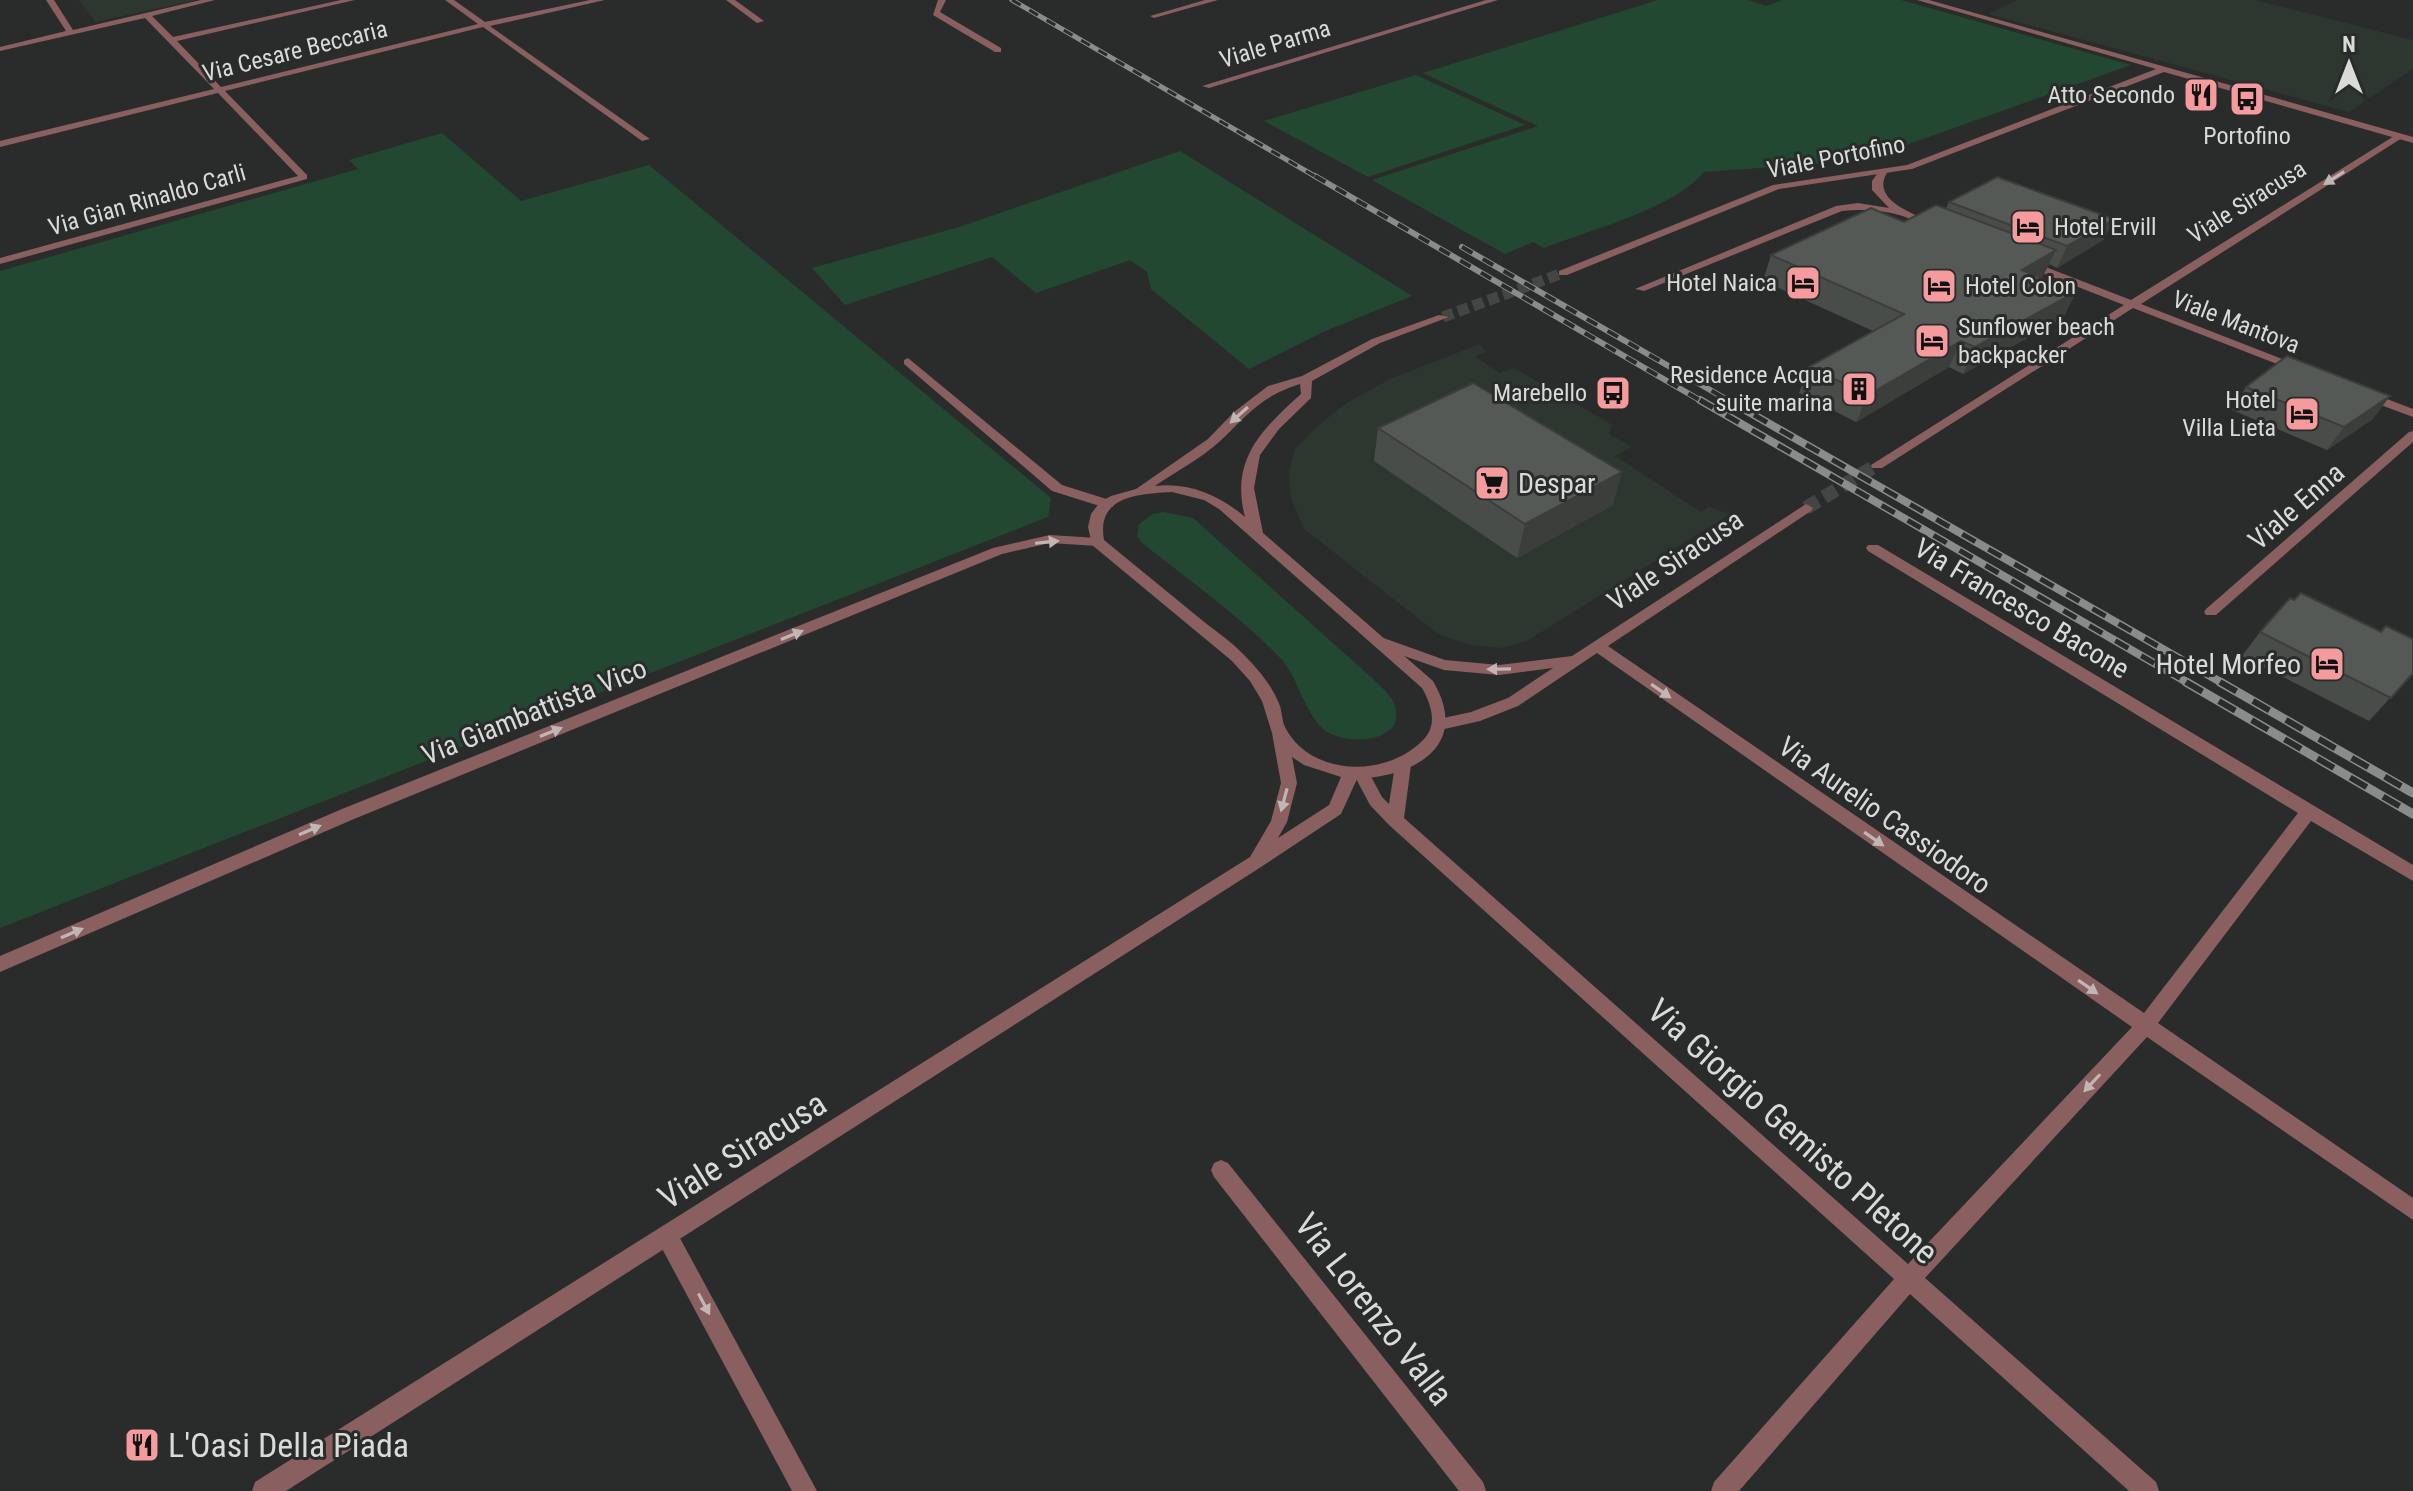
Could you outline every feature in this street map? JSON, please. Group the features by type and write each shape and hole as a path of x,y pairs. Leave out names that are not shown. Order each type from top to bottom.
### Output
{"street":[{"path":"50,0 71,32"},
{"path":"0,49 211,0"},
{"path":"171,40 351,0"},
{"path":"449,0 487,24 645,139"},
{"name":"Via Cesare Beccaria","path":"0,144 487,24 601,0"},
{"path":"730,0 760,21"},
{"path":"942,0 936,13 998,50"},
{"path":"1154,16 1214,0"},
{"name":"Viale Parma","path":"1206,86 1494,0"},
{"path":"1921,0 2413,140"},
{"path":"146,14 218,90"},
{"name":"Viale Portofino","path":"1563,273 1776,187 1807,180 1882,173 1949,153 2164,69"},
{"name":"Via Gian Rinaldo Carli","path":"0,261 304,177 218,90"},
{"name":"Viale Siracusa","path":"1877,465 2399,136"},
{"path":"1882,173 1877,181 1877,190 1886,202 1904,215 1949,232"},
{"name":"Viale Portofino","path":"1640,289 1840,208 1881,208 1904,215"},
{"name":"Viale Mantova","path":"2008,256 2308,373"},
{"path":"1097,542 1092,527 1097,514 1108,504 1140,489 1212,442 1238,415 1272,389 1306,379 1376,341 1443,317"},
{"path":"908,362 1057,488 1108,504"},
{"path":"1256,534 1247,504 1246,478 1252,454 1277,422 1307,395 1306,379"},
{"path":"2353,390 2413,413"},
{"name":"Viale Enna","path":"2211,612 2413,435"},
{"path":"1140,489 1172,488 1209,497 1256,534 1428,685 1439,704 1440,724 1433,740 1403,765 1378,773 1356,773 1303,757 1280,733"},
{"name":"Viale Siracusa","path":"1440,724 1474,717 1513,702 1806,508"},
{"name":"Via Giambattista Vico","path":"0,964 348,814 998,551 1050,539 1097,542"},
{"name":"Viale Siracusa","path":"1097,542 1247,666 1269,697 1280,733 1289,783 1279,822 1255,862"},
{"name":"Via Francesco Bacone","path":"1873,548 2413,874"},
{"name":"Viale Siracusa","path":"1378,641 1444,665 1499,670 1576,661"},
{"name":"Via Aurelio Cassiodoro","path":"1597,646 2413,1210"},
{"path":"1395,820 1403,765"},
{"name":"Viale Siracusa","path":"264,1491 1255,862 1335,809 1356,773"},
{"name":"Via Giorgio Gemisto Pletone","path":"1356,773 1376,801 1395,820 2147,1491"},
{"path":"1723,1491 1908,1280 2145,1026 2309,811"},
{"name":"Via Lorenzo Valla","path":"1221,1170 1474,1491"},
{"path":"667,1236 805,1491"}],"shaded area":[{"path":"79,0 197,0 95,22"},
{"path":"2017,0 2255,0 2413,40 2413,69 2349,112 1988,14"},
{"path":"1480,344 1486,352 1475,357 1500,373 1514,368 1613,425 1609,434 1632,447 1615,456 1701,512 1709,507 1730,514 1527,641 1501,648 1469,645 1438,634 1304,529 1291,499 1289,472 1295,449 1316,427 1348,402 1390,379"}],"green space":[{"path":"1658,0 1748,0 1766,6 1782,0 1901,0 2131,65 1878,155 1817,164 1704,172 1690,185 1652,208 1544,248 1533,242 1505,254 1372,180 1538,126 1423,73"},
{"path":"1416,75 1525,125 1368,177 1264,121"},
{"path":"442,133 521,201 649,165 1051,498 1048,517 0,928 0,271 358,169 349,160"},
{"path":"1180,151 1412,296 1323,332 1249,369 1151,289 1147,272 1130,260 1036,293 992,257 845,305 812,268 959,227"},
{"path":"1163,512 1193,518 1372,678 1395,706 1396,718 1392,728 1373,738 1348,739 1327,732 1320,726 1282,660 1232,613 1141,542 1137,536 1139,524 1153,514"}],"building":[{"path":"1997,177 2114,219 2067,246 1949,202"},
{"path":"1936,205 2056,250 2022,270 2076,292 1975,347 1961,341 1868,395 1809,367 1904,314 1771,255 1871,208 1904,222"},
{"path":"2287,356 2390,396 2344,427 2246,387"},
{"path":"1473,383 1622,472 1525,524 1378,428"},
{"path":"2301,593 2381,632 2386,626 2413,639 2413,673 2391,698 2260,632 2290,598 2294,600"}],"tunnel":[{"path":"1443,317 1563,273"},
{"path":"1806,508 1877,465"}],"railway":[{"path":"1012,0 1318,178"},
{"path":"1315,176 1703,402"},
{"path":"1462,247 1731,402"},
{"path":"1700,400 2190,684"},
{"path":"1728,400 2224,684"},
{"path":"2186,682 2413,814"},
{"path":"2220,682 2413,793"}],"place":[{"name":"Atto Secondo","path":"2201,95"},
{"name":"Portofino","path":"2247,99"},
{"name":"Hotel Ervill","path":"2028,227"},
{"name":"Hotel Naica","path":"1803,283"},
{"name":"Hotel Colon","path":"1939,286"},
{"name":"Sunflower beach backpacker","path":"1932,341"},
{"name":"Residence Acqua suite marina","path":"1859,389"},
{"name":"Marebello","path":"1613,393"},
{"name":"Hotel Villa Lieta","path":"2302,414"},
{"name":"Despar","path":"1492,483"},
{"name":"Hotel Morfeo","path":"2327,664"},
{"name":"L'Oasi Della Piada","path":"142,1445"}]}
